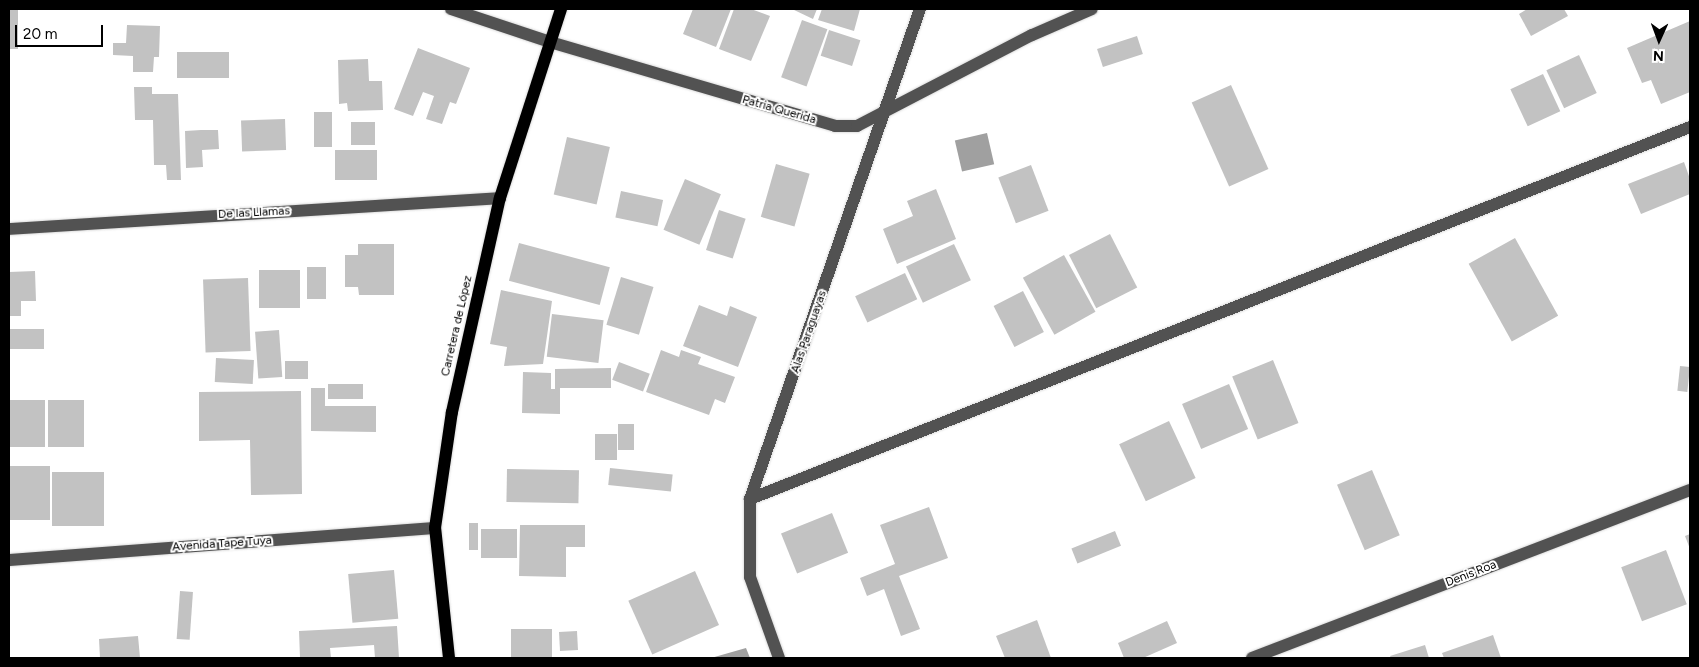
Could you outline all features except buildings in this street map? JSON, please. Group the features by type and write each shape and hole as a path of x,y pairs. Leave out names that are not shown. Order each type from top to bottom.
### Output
{"main road":[{"name":"Carretera de López","path":"450,658 435,528 452,412 500,198 561,9"}],"street":[{"name":"Patria Querida","path":"451,9 550,42 835,126 857,126 1032,35 1092,9"},
{"name":"Alas Paraguayas","path":"779,658 750,577 750,499 920,9"},
{"path":"750,499 1690,127"},
{"name":"De las Llamas","path":"9,229 500,198"},
{"name":"Denis Roa","path":"1252,658 1690,490"},
{"name":"Avenida Tape Tuya","path":"9,560 435,528"}],"shaded area":[{"path":"987,133 994,164 962,172 955,140"},
{"path":"746,648 750,658 711,658"}]}
